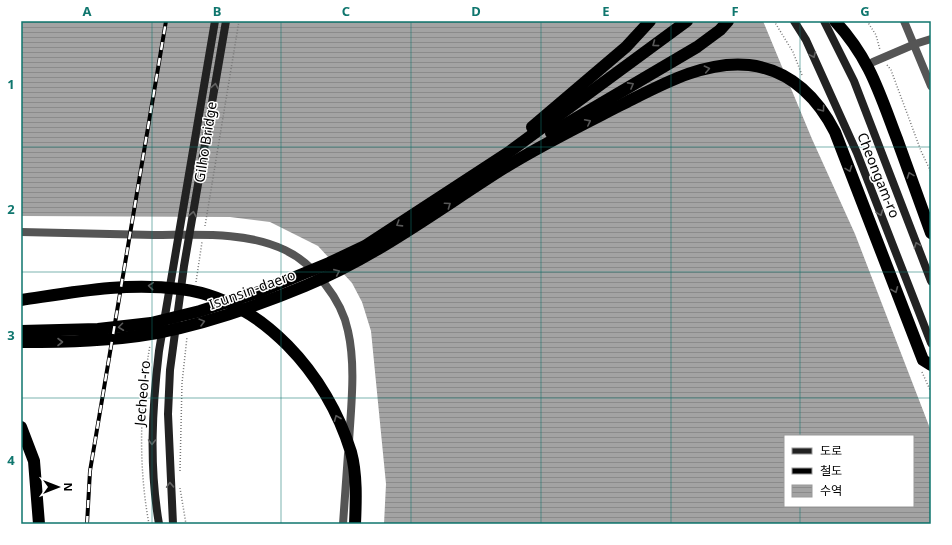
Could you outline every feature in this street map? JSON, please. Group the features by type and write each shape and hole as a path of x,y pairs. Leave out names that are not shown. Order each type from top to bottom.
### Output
{"highway":[{"path":"468,185 626,47 650,21"},
{"path":"468,185 687,21"},
{"path":"468,185 551,133 697,47 720,30 728,21"},
{"path":"835,21 852,39 867,63 878,89 929,229"},
{"path":"468,185 547,142 632,99 695,71 721,66 748,65 780,74 813,96 826,114 835,132 923,360 931,365"},
{"name":"Isunsin-daero","path":"21,331 98,329 151,323 200,311 259,292 329,263 365,246 468,185"},
{"name":"Isunsin-daero","path":"21,342 69,342 124,338 158,333 236,312 305,286 375,253 468,185"},
{"path":"21,300 110,287 139,285 199,292 221,298 245,312 287,345 311,370 331,403 351,452 356,499 355,524"},
{"path":"21,427 34,461 39,524"}],"main road":[{"name":"Gilho Bridge","path":"174,265 216,21"},
{"name":"Gilho Bridge","path":"184,266 226,21"},
{"name":"Cheongam-ro","path":"794,21 806,40 857,152 931,343"},
{"name":"Cheongam-ro","path":"824,21 854,81 931,281"},
{"name":"Jecheol-ro","path":"159,524 154,490 152,407 159,351 174,265"},
{"name":"Jecheol-ro","path":"173,524 168,406 170,370 184,266"}],"street":[{"path":"904,21 915,44 931,86"},
{"path":"873,62 915,44 931,40"},
{"path":"21,232 215,235 254,239 285,250 304,263 336,298 348,330 351,348 352,391 343,524"}],"path":[{"name":"Gilho Bridge","path":"204,230 239,21"},
{"path":"867,21 876,35 883,58 891,70 921,151 931,172"},
{"path":"196,283 203,237"},
{"path":"180,474 182,383 188,333"},
{"path":"180,482 186,524"}],"water":[{"path":"21,21 763,21 812,139 855,234 931,431 931,524 384,524 386,484 371,331 362,302 352,283 318,246 270,222 230,217 21,216"}],"railway":[{"path":"87,524 90,471 166,21"}]}
